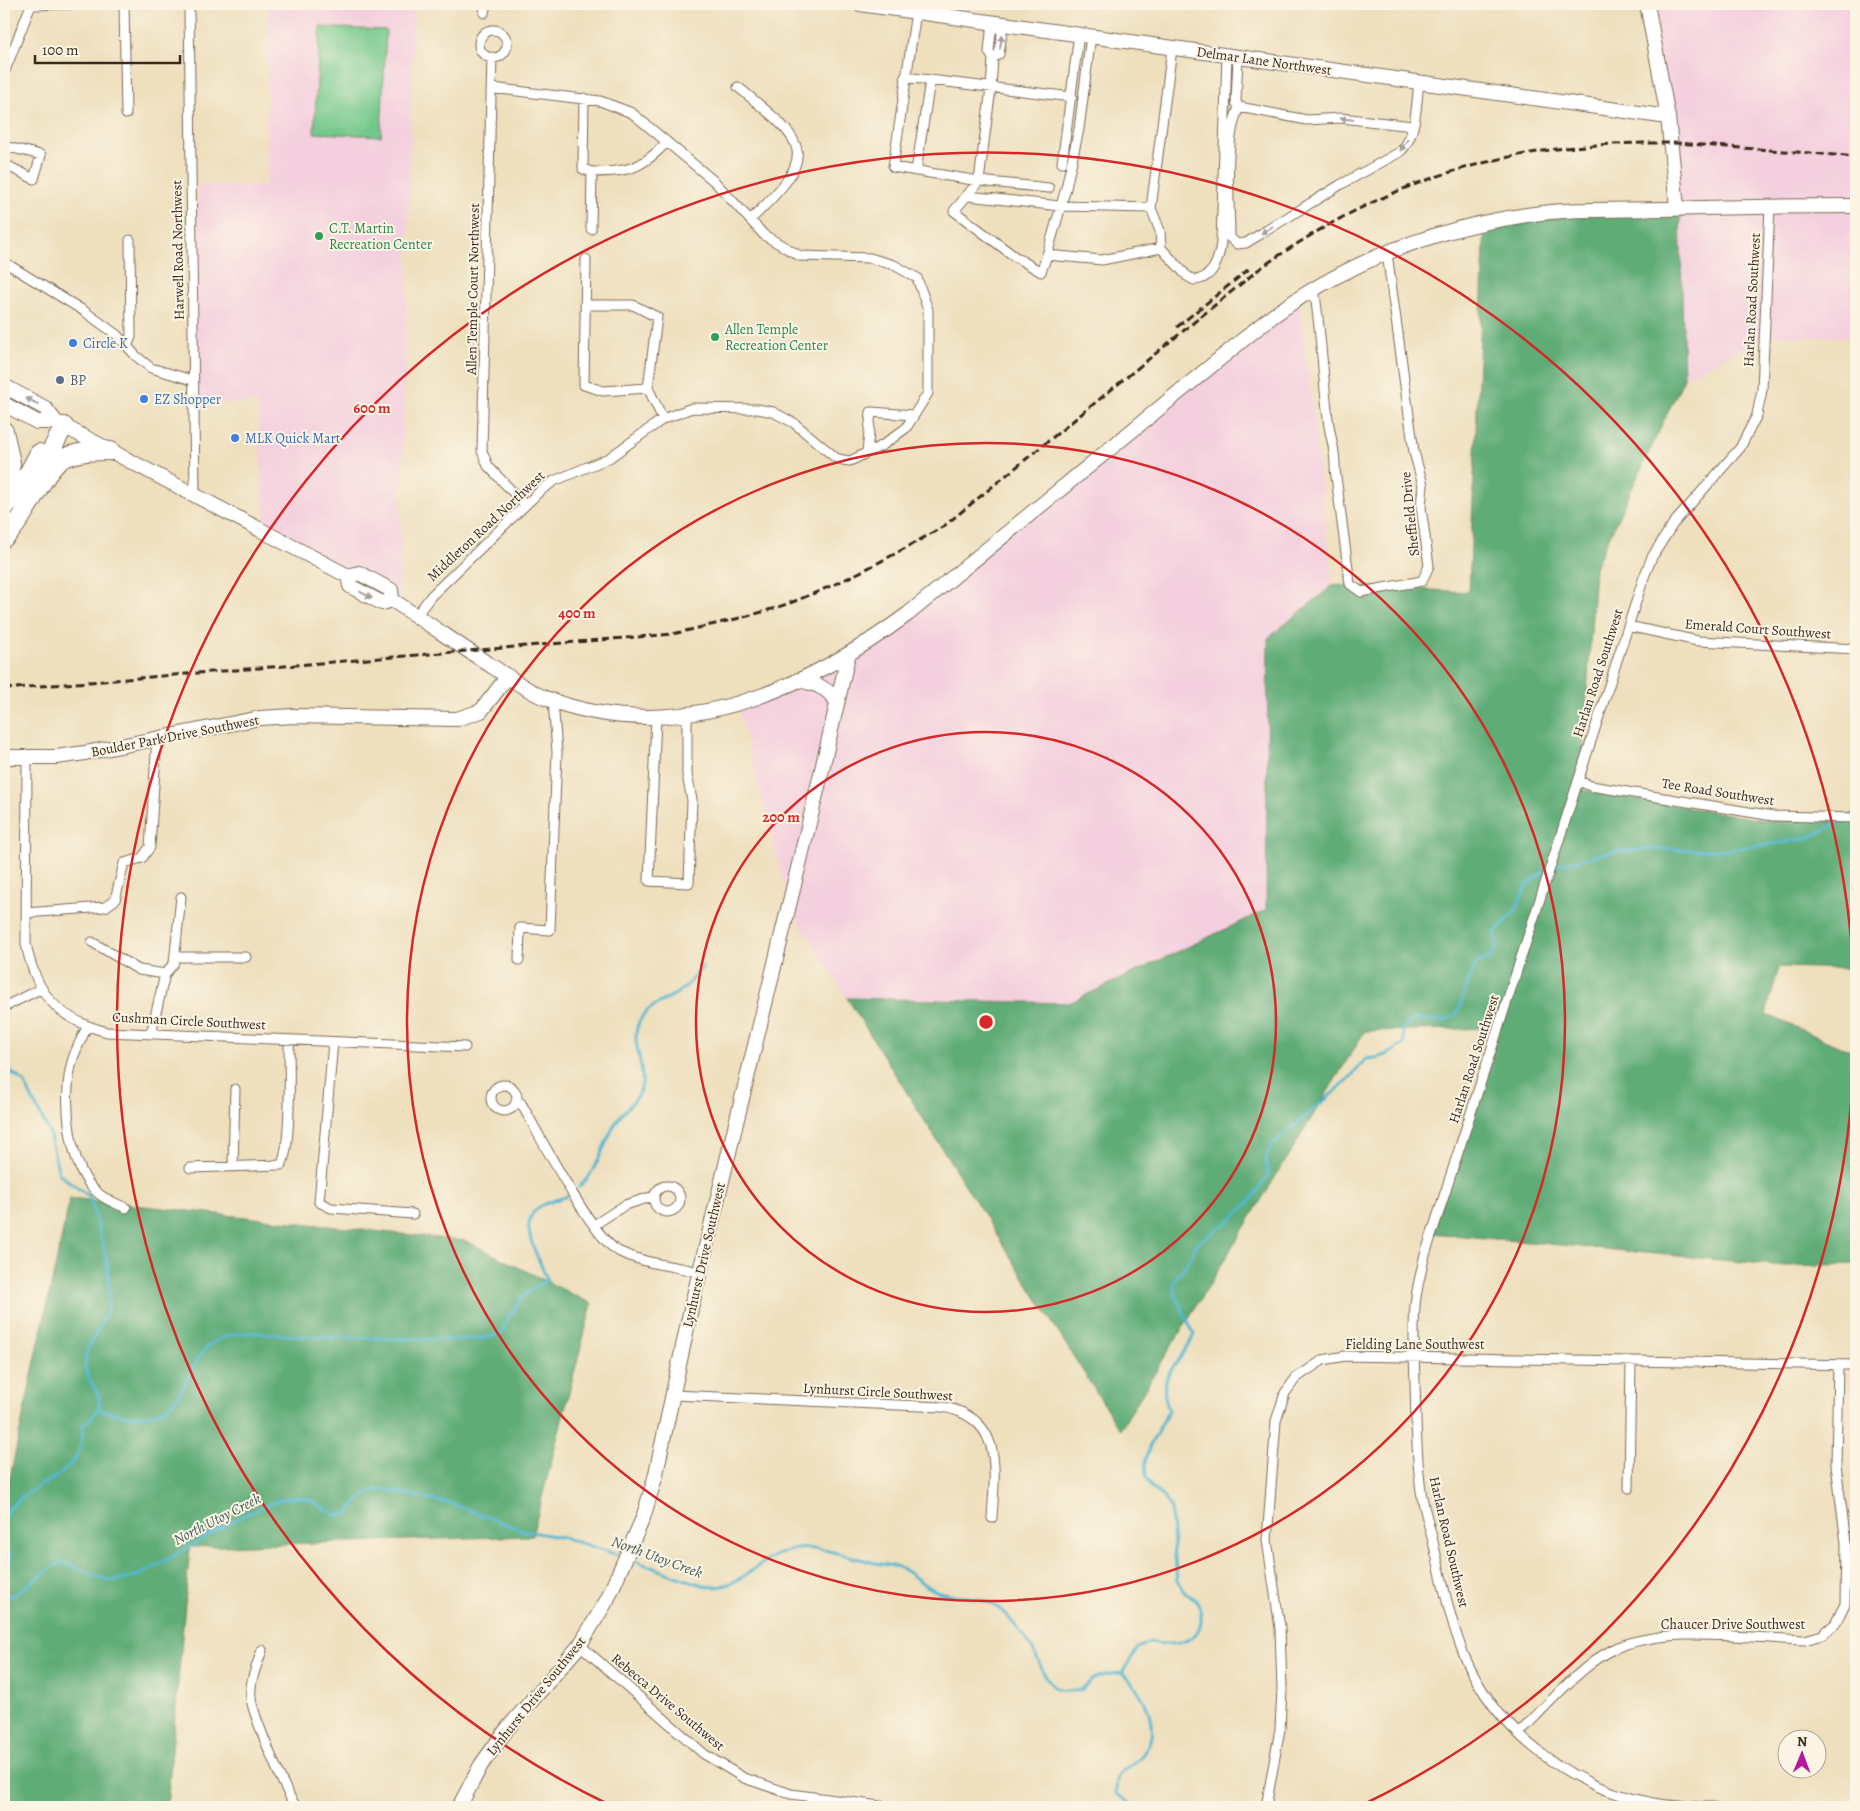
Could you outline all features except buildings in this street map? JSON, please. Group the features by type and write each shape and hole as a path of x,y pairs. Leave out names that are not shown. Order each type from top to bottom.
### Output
{"highway":[{"path":"4,509 17,494 60,424"},
{"path":"4,527 29,492 60,424"},
{"path":"4,431 11,463 4,509"},
{"path":"4,538 27,510 56,462 83,452 111,451"}],"street":[{"path":"4,73 31,5 72,4"},
{"path":"124,4 126,114"},
{"name":"Harwell Road Northwest","path":"188,4 195,495"},
{"name":"Delmar Lane Northwest","path":"860,4 1668,117"},
{"path":"1647,4 1668,117 1676,208"},
{"path":"916,12 893,166 980,181 1049,188"},
{"path":"998,23 1002,33 999,54 993,58 980,181 954,211 971,225 1041,272 1066,188 1079,129 1085,35"},
{"path":"1062,163 1072,97 1085,35"},
{"path":"1172,49 1151,208 1160,232 1161,248 1187,276 1194,280 1207,276 1219,254 1233,56"},
{"path":"1233,56 1236,102 1239,107 1307,120 1341,118 1413,126"},
{"name":"Allen Temple Court Northwest","path":"492,58 482,451 488,466 525,506"},
{"path":"905,77 1072,97"},
{"path":"916,171 930,80"},
{"path":"1239,107 1234,120 1230,162 1230,238 1237,244 1246,243 1340,185 1400,152 1407,146 1413,126 1419,82"},
{"path":"738,87 785,126 796,142 798,157 794,172 750,220"},
{"path":"492,88 600,100 632,113 715,182 764,236 800,256 870,258 894,265 917,278 928,310 928,393 906,428 883,445 867,453"},
{"path":"584,98 583,169 592,172 616,172 637,167 654,156 667,142"},
{"path":"4,146 41,155 34,178 4,164"},
{"path":"591,229 592,172"},
{"path":"968,196 1060,206 1151,208"},
{"name":"Harlan Road Southwest","path":"1713,1807 1654,1803 1628,1797 1595,1786 1568,1772 1542,1755 1518,1734 1496,1709 1478,1684 1464,1656 1453,1623 1422,1493 1417,1458 1414,1357 1415,1306 1424,1258 1652,557 1673,524 1740,448 1757,415 1762,390 1770,206"},
{"path":"4,386 45,408 60,424 111,451 348,576 359,573 385,587 390,590 392,600 543,697 581,709 621,716 656,718 687,715 734,705 798,680 848,656 908,614 1266,321 1334,276 1432,236 1528,215 1676,208 1856,206"},
{"path":"127,346 131,337 130,240"},
{"path":"1047,255 1102,260 1161,248"},
{"name":"Sheffield Drive","path":"1314,288 1320,326 1328,420 1336,452 1335,469 1350,584 1360,592 1422,581 1429,566 1421,507 1424,485 1414,452 1387,253"},
{"path":"586,259 584,384 604,391 648,388"},
{"path":"4,262 117,335 151,368 192,380"},
{"path":"585,305 633,305 657,316 648,388 663,418"},
{"path":"4,404 37,422 60,424"},
{"name":"Middleton Road Northwest","path":"416,616 431,596 525,506 554,481 609,458 663,418 692,408 758,409 773,412 794,423 836,458 850,461 867,453"},
{"path":"867,453 871,412 914,416"},
{"name":"Emerald Court Southwest","path":"1628,626 1698,641 1856,649"},
{"name":"Lynhurst Drive Southwest","path":"459,1807 481,1765 507,1729 580,1645 607,1600 643,1518 655,1478 700,1272 848,656"},
{"name":"Boulder Park Drive Southwest","path":"4,757 85,754 260,718 294,716 457,719 481,711 508,676"},
{"path":"798,680 819,685 828,691 838,702"},
{"path":"519,960 520,928 550,930 557,752 553,700"},
{"path":"656,718 649,881 689,883 692,800 687,775 687,715"},
{"path":"26,913 105,907 116,900 124,863 142,858 150,847 157,738"},
{"name":"Cushman Circle Southwest","path":"28,757 26,944 31,968 40,989 61,1012 87,1027 107,1032 465,1047"},
{"name":"Tee Road Southwest","path":"1578,781 1591,786 1773,816 1856,818"},
{"path":"151,1034 165,974 174,963 181,897"},
{"path":"92,942 140,970 165,974"},
{"path":"175,957 246,958"},
{"path":"4,1007 40,989"},
{"path":"87,1027 72,1062 69,1084 70,1138 76,1160 98,1193 126,1208"},
{"path":"190,1168 281,1165 285,1159 289,1040"},
{"path":"333,1042 319,1202 331,1208 412,1214"},
{"path":"233,1167 235,1089"},
{"path":"516,1101 521,1103 594,1225 606,1241 617,1250 700,1272"},
{"path":"594,1225 624,1205 654,1196"},
{"name":"Fielding Lane Southwest","path":"1266,1807 1280,1729 1282,1689 1280,1628 1268,1540 1279,1409 1286,1393 1296,1378 1323,1360 1345,1356 1856,1365"},
{"path":"1628,1488 1630,1360"},
{"name":"Chaucer Drive Southwest","path":"1518,1734 1591,1664 1611,1651 1631,1642 1670,1635 1805,1640 1822,1635 1835,1624 1845,1604 1847,1562 1836,1465 1838,1364"},
{"name":"Lynhurst Circle Southwest","path":"672,1395 956,1409 977,1421 991,1441 994,1480 992,1518"},
{"name":"Rebecca Drive Southwest","path":"580,1645 704,1754 744,1778 792,1794 886,1807"},
{"path":"262,1650 251,1680 250,1700 278,1771 297,1807"},
{"path":"1626,1807 1628,1797"}],"shaded area":[{"path":"268,4 414,5 399,608 266,535 257,403 193,402 198,186 266,185"},
{"path":"1648,4 1856,4 1856,337 1767,336 1684,378 1681,215 1661,106"},
{"path":"1299,297 1333,585 1268,638 1266,910 1069,1003 847,998 791,909 739,712 822,670 893,628"}],"green space":[{"path":"320,27 386,30 381,136 314,133"},
{"path":"1680,209 1684,378 1595,567 1581,790 1764,820 1856,821 1856,969 1779,967 1766,1014 1840,1047 1856,1051 1856,1264 1785,1266 1432,1233 1500,1028 1365,1031 1120,1430 847,998 1069,1003 1266,910 1268,638 1333,585 1469,592 1485,223"},
{"path":"70,1198 466,1241 592,1304 532,1536 190,1547 167,1807 4,1807 4,1505"}],"waterway":[{"path":"1850,815 1856,811"},
{"path":"1122,1673 1138,1648 1150,1642 1162,1644 1183,1642 1192,1638 1201,1623 1201,1613 1197,1600 1185,1593 1177,1581 1171,1509 1164,1497 1152,1489 1146,1476 1145,1462 1149,1448 1169,1410 1165,1397 1167,1377 1189,1345 1194,1334 1175,1295 1174,1281 1191,1257 1196,1244 1232,1219 1252,1199 1268,1175 1266,1160 1270,1147 1347,1081 1366,1059 1386,1055 1404,1043 1403,1029 1414,1019 1443,1021 1456,1015 1477,962 1490,958 1498,946 1495,932 1515,911 1527,885 1550,867 1606,853 1650,849 1723,850 1780,843 1808,838 1843,820"},
{"path":"579,1187 596,1164 617,1121 640,1090 642,1076 636,1033 642,1017 650,1009 684,988 703,966"},
{"path":"4,1066 24,1082 49,1132 59,1174 90,1197 105,1253 109,1282 109,1296 105,1317 91,1341 85,1362 86,1371 98,1393 99,1407 83,1425 81,1444 75,1459 54,1478 14,1503 4,1516"},
{"path":"97,1409 133,1416 157,1412 171,1404 180,1393 201,1354 212,1344 236,1334 254,1333 332,1338 476,1339 502,1333 507,1320 523,1296 547,1280 534,1250 529,1229 530,1219 535,1211 545,1204 571,1194"},
{"name":"North Utoy Creek","path":"4,1595 13,1596 60,1562 108,1580 117,1580 142,1574 242,1516 282,1499 297,1497 311,1500 335,1515 349,1513 357,1501 369,1492 383,1489 453,1504 521,1530 564,1538 622,1556"},
{"path":"4,1545 11,1556 8,1570 4,1573"},
{"name":"North Utoy Creek","path":"630,1559 687,1580 716,1587 741,1578 779,1554 791,1550 815,1549 898,1567 939,1592 974,1598 990,1603 1005,1614 1024,1636 1049,1682 1054,1687 1060,1690 1081,1690 1099,1677 1122,1673 1139,1692 1149,1715 1150,1739 1146,1750 1121,1773 1116,1786 1116,1793 1134,1807"}],"railway":[{"path":"4,689 673,634 765,611 795,601 852,576 944,526 1258,270 1306,238 1354,211 1402,189 1452,172 1503,158 1556,149 1611,144 1683,143 1856,157"},
{"path":"1177,327 1249,269"}],"place":[{"name":"C.T. Martin Recreation Center","path":"319,236"},
{"name":"Allen Temple Recreation Center","path":"715,337"},
{"name":"Circle K","path":"73,343"},
{"name":"BP","path":"60,380"},
{"name":"EZ Shopper","path":"144,399"},
{"name":"MLK Quick Mart","path":"235,438"}]}
